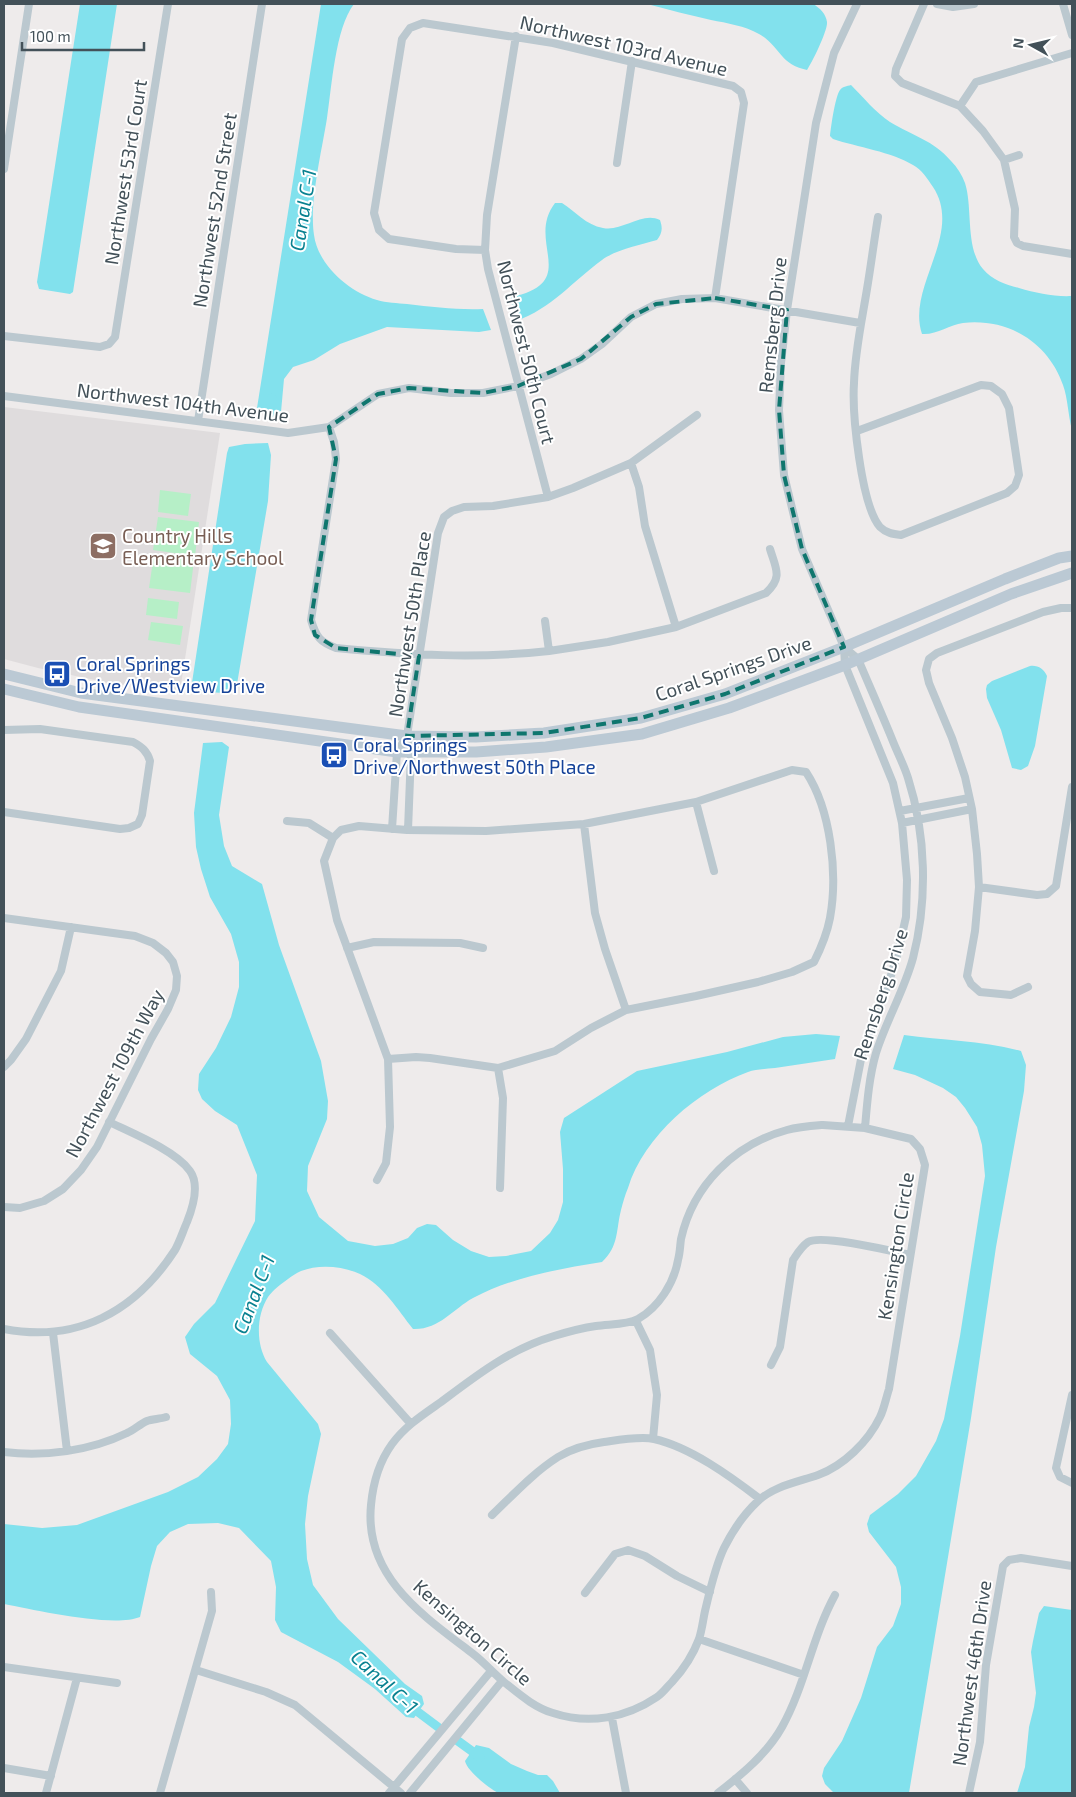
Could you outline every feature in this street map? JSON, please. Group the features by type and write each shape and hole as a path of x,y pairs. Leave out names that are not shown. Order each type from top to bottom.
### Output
{"main road":[{"name":"Coral Springs Drive","path":"4,674 81,692 407,736 476,737 544,733 641,718 724,694 844,647 1006,578 1059,558 1072,556"},
{"name":"Coral Springs Drive","path":"4,689 79,707 397,752 476,752 546,747 642,734 729,708 845,665 1011,594 1072,573"}],"street":[{"path":"4,169 29,4"},
{"name":"Northwest 53rd Court","path":"4,336 100,347 109,344 115,337 168,4"},
{"name":"Northwest 52nd Street","path":"198,421 262,4"},
{"name":"Remsberg Drive","path":"848,1126 863,1049 889,982 906,917 907,880 902,823 893,783 845,665 844,647 802,549 784,475 779,410 780,363 816,123 834,53 858,4"},
{"path":"924,4 896,69 895,76 902,83 960,106 983,131 1004,160 1015,209 1014,238 1017,243 1023,246 1072,254"},
{"path":"937,4 953,7 974,4"},
{"path":"1063,4 1072,35"},
{"name":"Northwest 103rd Avenue","path":"485,250 456,249 389,239 379,230 374,213 402,39 410,28 423,23 516,36 632,61 733,86 741,92 744,103 715,298"},
{"name":"Northwest 50th Court","path":"516,36 488,215 485,250 488,269 548,497"},
{"path":"960,106 976,82 1072,53"},
{"path":"617,163 632,61"},
{"path":"1004,160 1019,155"},
{"path":"856,431 981,385 991,386 1002,394 1008,408 1019,475 1016,486 1007,493 901,534 890,533 880,526 870,507 859,464 856,431 854,384 860,323 878,217"},
{"name":"Northwest 104th Avenue","path":"4,396 288,432 328,426 378,394 409,388 451,393 483,393 518,386 551,374 581,359 602,344 631,317 656,304 682,299 715,298 860,323"},
{"path":"548,497 630,463 697,415"},
{"path":"328,426 334,442 336,459 311,620 315,635 324,644 336,648 419,656 513,655 608,642 676,627 766,593 775,585 777,574 770,549"},
{"path":"630,463 639,487 645,526 676,627"},
{"name":"Northwest 50th Place","path":"408,830 411,753 407,736 438,533 444,517 452,511 464,507 492,506 548,497"},
{"path":"1028,987 1011,995 980,992 971,984 967,976 975,931 979,887 972,809 965,776 952,738 929,684 926,670 928,659 937,653 1043,612 1061,608 1072,608"},
{"path":"545,621 549,651"},
{"name":"Remsberg Drive","path":"844,647 858,658 908,777 918,820 922,881 920,919 913,956 903,988 876,1054 865,1128"},
{"path":"4,730 40,729 133,742 142,747 150,761 142,815 138,824 129,828 120,829 4,812"},
{"name":"Northwest 50th Place","path":"392,828 397,752 407,736"},
{"path":"377,1180 386,1163 390,1127 388,1059 337,920 324,862 333,838 341,830 359,826 408,830 486,831 584,824 696,802 792,770 806,772 815,785 824,814 831,849 832,885 830,918 823,943 814,962 792,972 758,982 626,1010 591,1028 555,1051 498,1068 423,1058 388,1059"},
{"path":"979,887 1037,895 1047,894 1056,886 1072,787"},
{"path":"900,811 969,798"},
{"path":"696,802 714,871"},
{"path":"902,823 972,809"},
{"path":"287,821 309,823 333,838"},
{"path":"584,824 595,913 626,1010"},
{"path":"4,918 71,927 61,971 26,1039 4,1067"},
{"name":"Northwest 109th Way","path":"4,1207 20,1208 44,1201 63,1189 81,1170 97,1147 176,990 177,976 173,962 153,942 135,936 71,927"},
{"path":"347,948 374,942 460,943 483,948"},
{"path":"498,1068 503,1098 500,1188"},
{"path":"4,1329 24,1333 53,1332 78,1326 108,1315 136,1296 156,1276 176,1248 196,1195 191,1172 172,1154 109,1122"},
{"name":"Kensington Circle","path":"823,1125 865,1128 910,1139 920,1149 925,1165 889,1390 880,1418 861,1444 840,1464 818,1475 788,1484 760,1499 742,1520 724,1548 710,1592 699,1639 683,1670 660,1695 636,1709 612,1718 586,1719 552,1713 526,1699 502,1681 478,1657 428,1620 403,1595 386,1572 373,1546 370,1517 372,1494 378,1468 392,1444 410,1424 485,1370 515,1351 552,1337 592,1327 636,1321 654,1307 668,1288 678,1264 682,1237 692,1206 709,1180 733,1156 761,1139 788,1129 823,1125"},
{"path":"771,1366 780,1347 793,1260 809,1241 824,1239 910,1255"},
{"path":"636,1321 650,1350 657,1395 653,1439"},
{"path":"53,1332 67,1451"},
{"path":"330,1333 410,1424"},
{"path":"1072,1395 1056,1468 1060,1477 1072,1483"},
{"path":"4,1452 23,1454 67,1451 99,1444 128,1433 147,1421 166,1417"},
{"path":"492,1515 533,1476 559,1457 589,1444 618,1440 653,1439 694,1454 738,1482 760,1499"},
{"path":"585,1593 615,1554 628,1550 645,1556 677,1576 710,1592"},
{"name":"Northwest 46th Drive","path":"969,1793 980,1742 986,1665 1002,1566 1009,1560 1020,1558 1072,1566"},
{"path":"160,1793 212,1611 211,1592"},
{"path":"718,1793 735,1780 763,1753 781,1729 795,1701 825,1613 835,1595"},
{"path":"699,1639 804,1674"},
{"path":"4,1667 117,1683"},
{"path":"196,1670 266,1692 295,1705 391,1790 402,1793"},
{"path":"391,1790 491,1671"},
{"path":"46,1793 77,1678"},
{"path":"410,1793 502,1681"},
{"path":"612,1718 626,1793"},
{"path":"4,1768 51,1776"},
{"path":"735,1780 747,1793"}],"highlighted area":[{"path":"715,298 787,310 779,410 784,475 802,549 844,647 725,694 641,718 544,733 407,736 419,656 336,648 315,635 311,620 336,459 329,427 378,394 409,388 483,393 518,386 581,359 631,317 656,304"}],"shaded area":[{"name":"Country Hills Elementary School","path":"4,407 220,433 180,691 109,683 4,659"}],"green space":[{"path":"160,490 191,494 188,516 158,512"},
{"path":"158,517 199,522 195,556 153,550"},
{"path":"154,554 194,560 190,593 149,588"},
{"path":"148,598 179,602 177,619 146,615"},
{"path":"151,622 183,626 180,645 148,640"}],"water":[{"path":"80,4 117,4 73,292 70,294 39,289 37,282"},
{"path":"321,4 354,4 342,28 338,43 315,192 313,208 314,235 322,257 336,276 366,296 388,302 445,308 483,309 491,330 479,332 387,327 340,344 314,360 293,367 284,379 281,412 257,408"},
{"path":"647,4 813,4 824,14 827,26 807,70 798,68 785,60 772,44 759,34 748,29"},
{"path":"851,85 875,110 890,122 937,148 957,168 965,183 974,250 977,260 987,273 1000,282 1032,292 1072,296 1072,430 1065,390 1056,370 1037,345 1024,336 1010,329 980,322 963,323 933,333 922,334 919,316 921,298 939,242 942,223 941,205 929,180 916,167 905,160 833,139 830,136 838,94 842,88"},
{"path":"555,203 562,203 586,221 603,228 617,227 646,218 653,218 660,220 661,233 657,240 607,256 551,302 529,316 516,321 511,297 532,290 544,281 548,271 545,232 547,218"},
{"path":"268,443 271,455 268,501 236,690 220,693 191,689 227,453 229,447"},
{"path":"1030,666 1040,668 1047,676 1035,746 1028,766 1021,770 1012,768 1001,730 987,698 986,689 987,685 992,681"},
{"path":"222,742 229,747 219,815 224,846 232,866 262,884 279,945 321,1061 328,1101 327,1119 308,1166 307,1191 319,1217 348,1241 375,1246 393,1244 408,1238 417,1228 427,1224 436,1225 453,1240 471,1251 489,1257 531,1251 550,1233 558,1220 563,1202 560,1132 564,1118 637,1071 727,1052 783,1037 816,1034 840,1036 835,1059 748,1072 710,1090 675,1117 646,1150 636,1169 623,1201 614,1244 602,1262 520,1279 473,1298 438,1323 413,1329 383,1291 360,1274 346,1269 315,1267 301,1271 280,1285 268,1297 261,1313 259,1330 263,1355 318,1424 321,1434 308,1496 305,1524 307,1559 313,1585 338,1619 405,1684 422,1696 424,1704 414,1718 406,1717 375,1689 338,1662 281,1632 275,1620 276,1587 271,1561 239,1528 218,1523 188,1524 170,1532 157,1546 140,1617 128,1620 94,1619 54,1614 4,1604 4,1524 42,1528 77,1525 168,1492 198,1477 217,1459 228,1444 231,1424 230,1400 217,1376 190,1354 185,1337 194,1324 215,1303 255,1221 257,1175 237,1125 215,1111 202,1099 198,1090 199,1074 216,1048 231,1017 239,987 239,962 231,934 210,897 196,847 194,813 203,743"},
{"path":"904,1035 977,1043 1021,1051 1026,1065 1024,1091 996,1247 971,1418 909,1793 834,1793 825,1784 822,1776 824,1768 842,1741 861,1698 877,1647 893,1626 901,1604 901,1587 896,1567 869,1532 867,1524 870,1515 898,1494 916,1476 936,1441 944,1419 960,1336 985,1176 982,1145 977,1127 956,1097 943,1088 915,1075 893,1069"},
{"path":"1044,1606 1072,1610 1072,1793 1017,1793 1025,1767 1029,1727 1036,1693 1031,1652 1039,1613"},
{"path":"476,1745 489,1748 511,1764 527,1771 538,1775 547,1775 560,1793 498,1793 479,1779 470,1770 465,1761"}],"waterway":[{"name":"Canal C-1","path":"269,415 272,398"},
{"name":"Canal C-1","path":"410,1706 438,1727"},
{"name":"Canal C-1","path":"458,1741 480,1757"}],"place":[{"name":"Country Hills Elementary School","path":"103,546"},
{"name":"Coral Springs Drive/Westview Drive","path":"57,674"},
{"name":"Coral Springs Drive/Northwest 50th Place","path":"334,755"}]}
